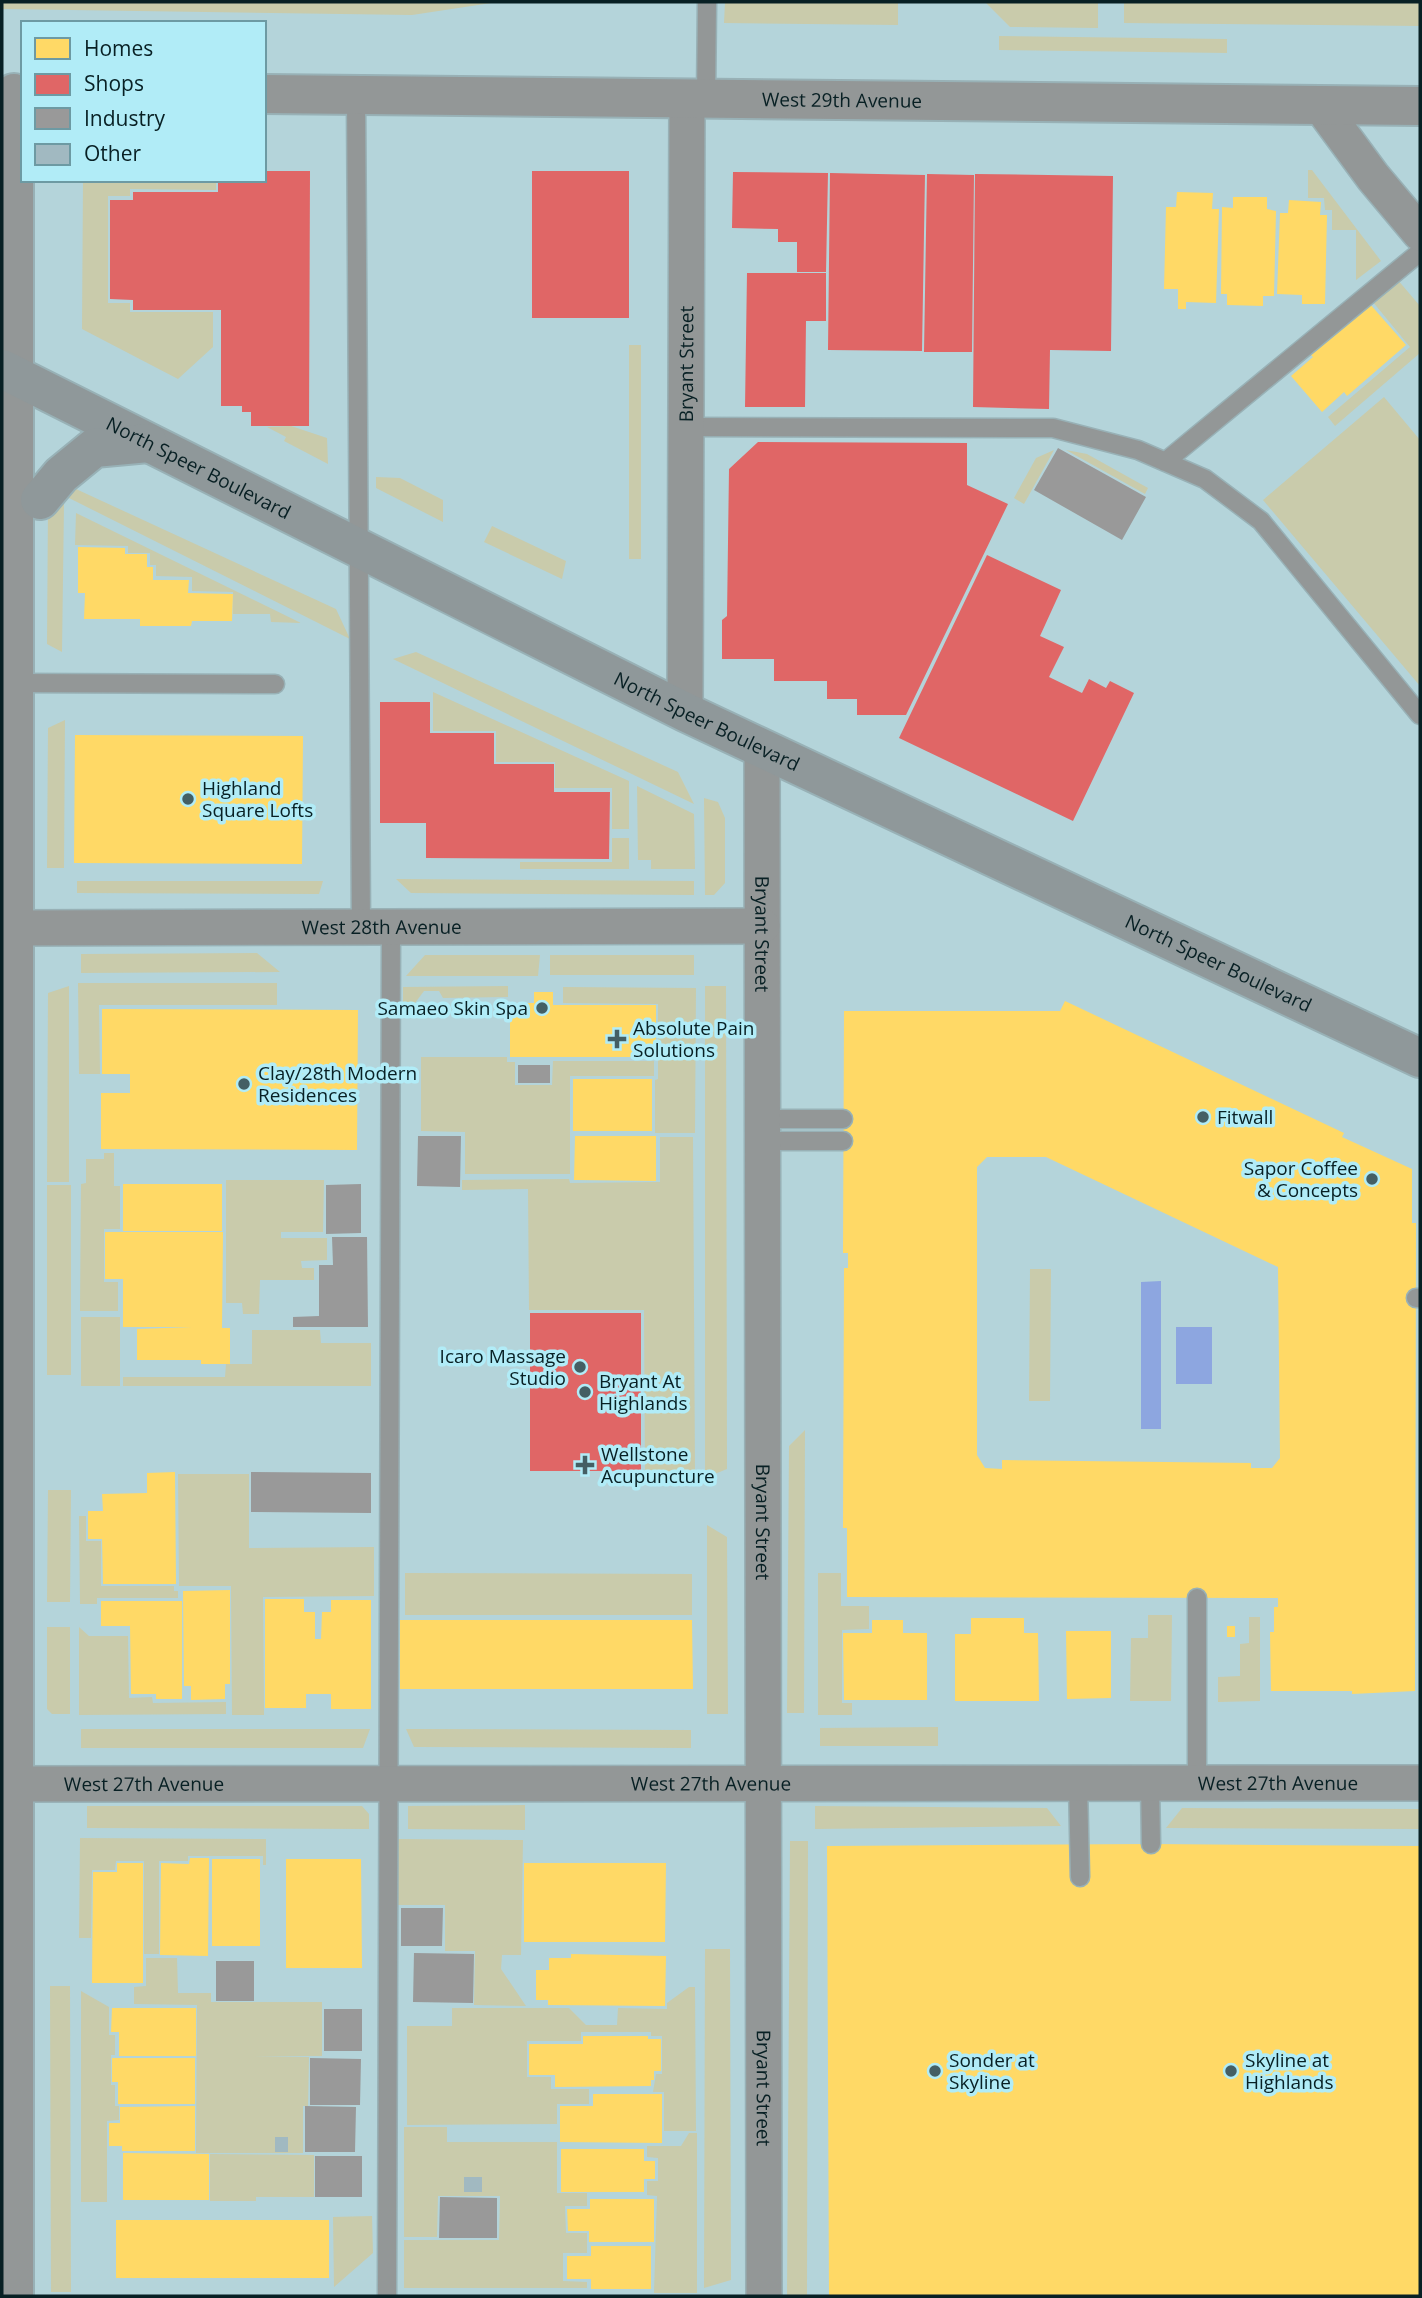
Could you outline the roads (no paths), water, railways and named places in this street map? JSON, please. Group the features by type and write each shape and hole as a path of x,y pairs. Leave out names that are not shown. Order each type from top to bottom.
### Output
{"main road":[{"name":"North Speer Boulevard","path":"8,372 685,712 1420,1056"},
{"path":"40,500 61,475 94,448 149,443"}],"street":[{"path":"13,93 8,372 13,544 8,588 14,683 8,929 8,1784 14,2296"},
{"name":"West 29th Avenue","path":"266,94 1420,106"},
{"name":"Bryant Street","path":"685,712 686,427 696,99"},
{"path":"1320,105 1373,177 1420,233"},
{"path":"13,544 40,500"},
{"name":"Bryant Street","path":"762,748 765,2296"},
{"name":"West 28th Avenue","path":"8,929 762,926"},
{"name":"West 27th Avenue","path":"8,1784 1420,1783"}],"lane":[{"path":"696,99 707,2"},
{"path":"356,95 359,549 376,927 389,1784 387,2296"},
{"path":"1165,461 1420,252"},
{"path":"686,427 1053,428 1132,448 1205,479 1261,521 1420,715"},
{"path":"14,683 275,684"},
{"path":"763,1130 843,1119"},
{"path":"763,1130 843,1141"},
{"path":"1197,1598 1197,1784"},
{"path":"1078,1783 1080,1877"},
{"path":"1150,1783 1150,1844"}],"water":[{"path":"1161,1281 1161,1429 1141,1429 1141,1282"},
{"path":"1176,1327 1212,1327 1212,1384 1176,1384"}],"place":[{"name":"Highland Square Lofts","path":"188,799"},
{"name":"Samaeo Skin Spa","path":"542,1008"},
{"name":"Absolute Pain Solutions","path":"617,1039"},
{"name":"Clay/28th Modern Residences","path":"244,1084"},
{"name":"Fitwall","path":"1203,1117"},
{"name":"Sapor Coffee & Concepts","path":"1372,1179"},
{"name":"Icaro Massage Studio","path":"580,1367"},
{"name":"Bryant At Highlands","path":"585,1392"},
{"name":"Wellstone Acupuncture","path":"585,1465"},
{"name":"Sonder at Skyline","path":"935,2071"},
{"name":"Skyline at Highlands","path":"1231,2071"}]}
